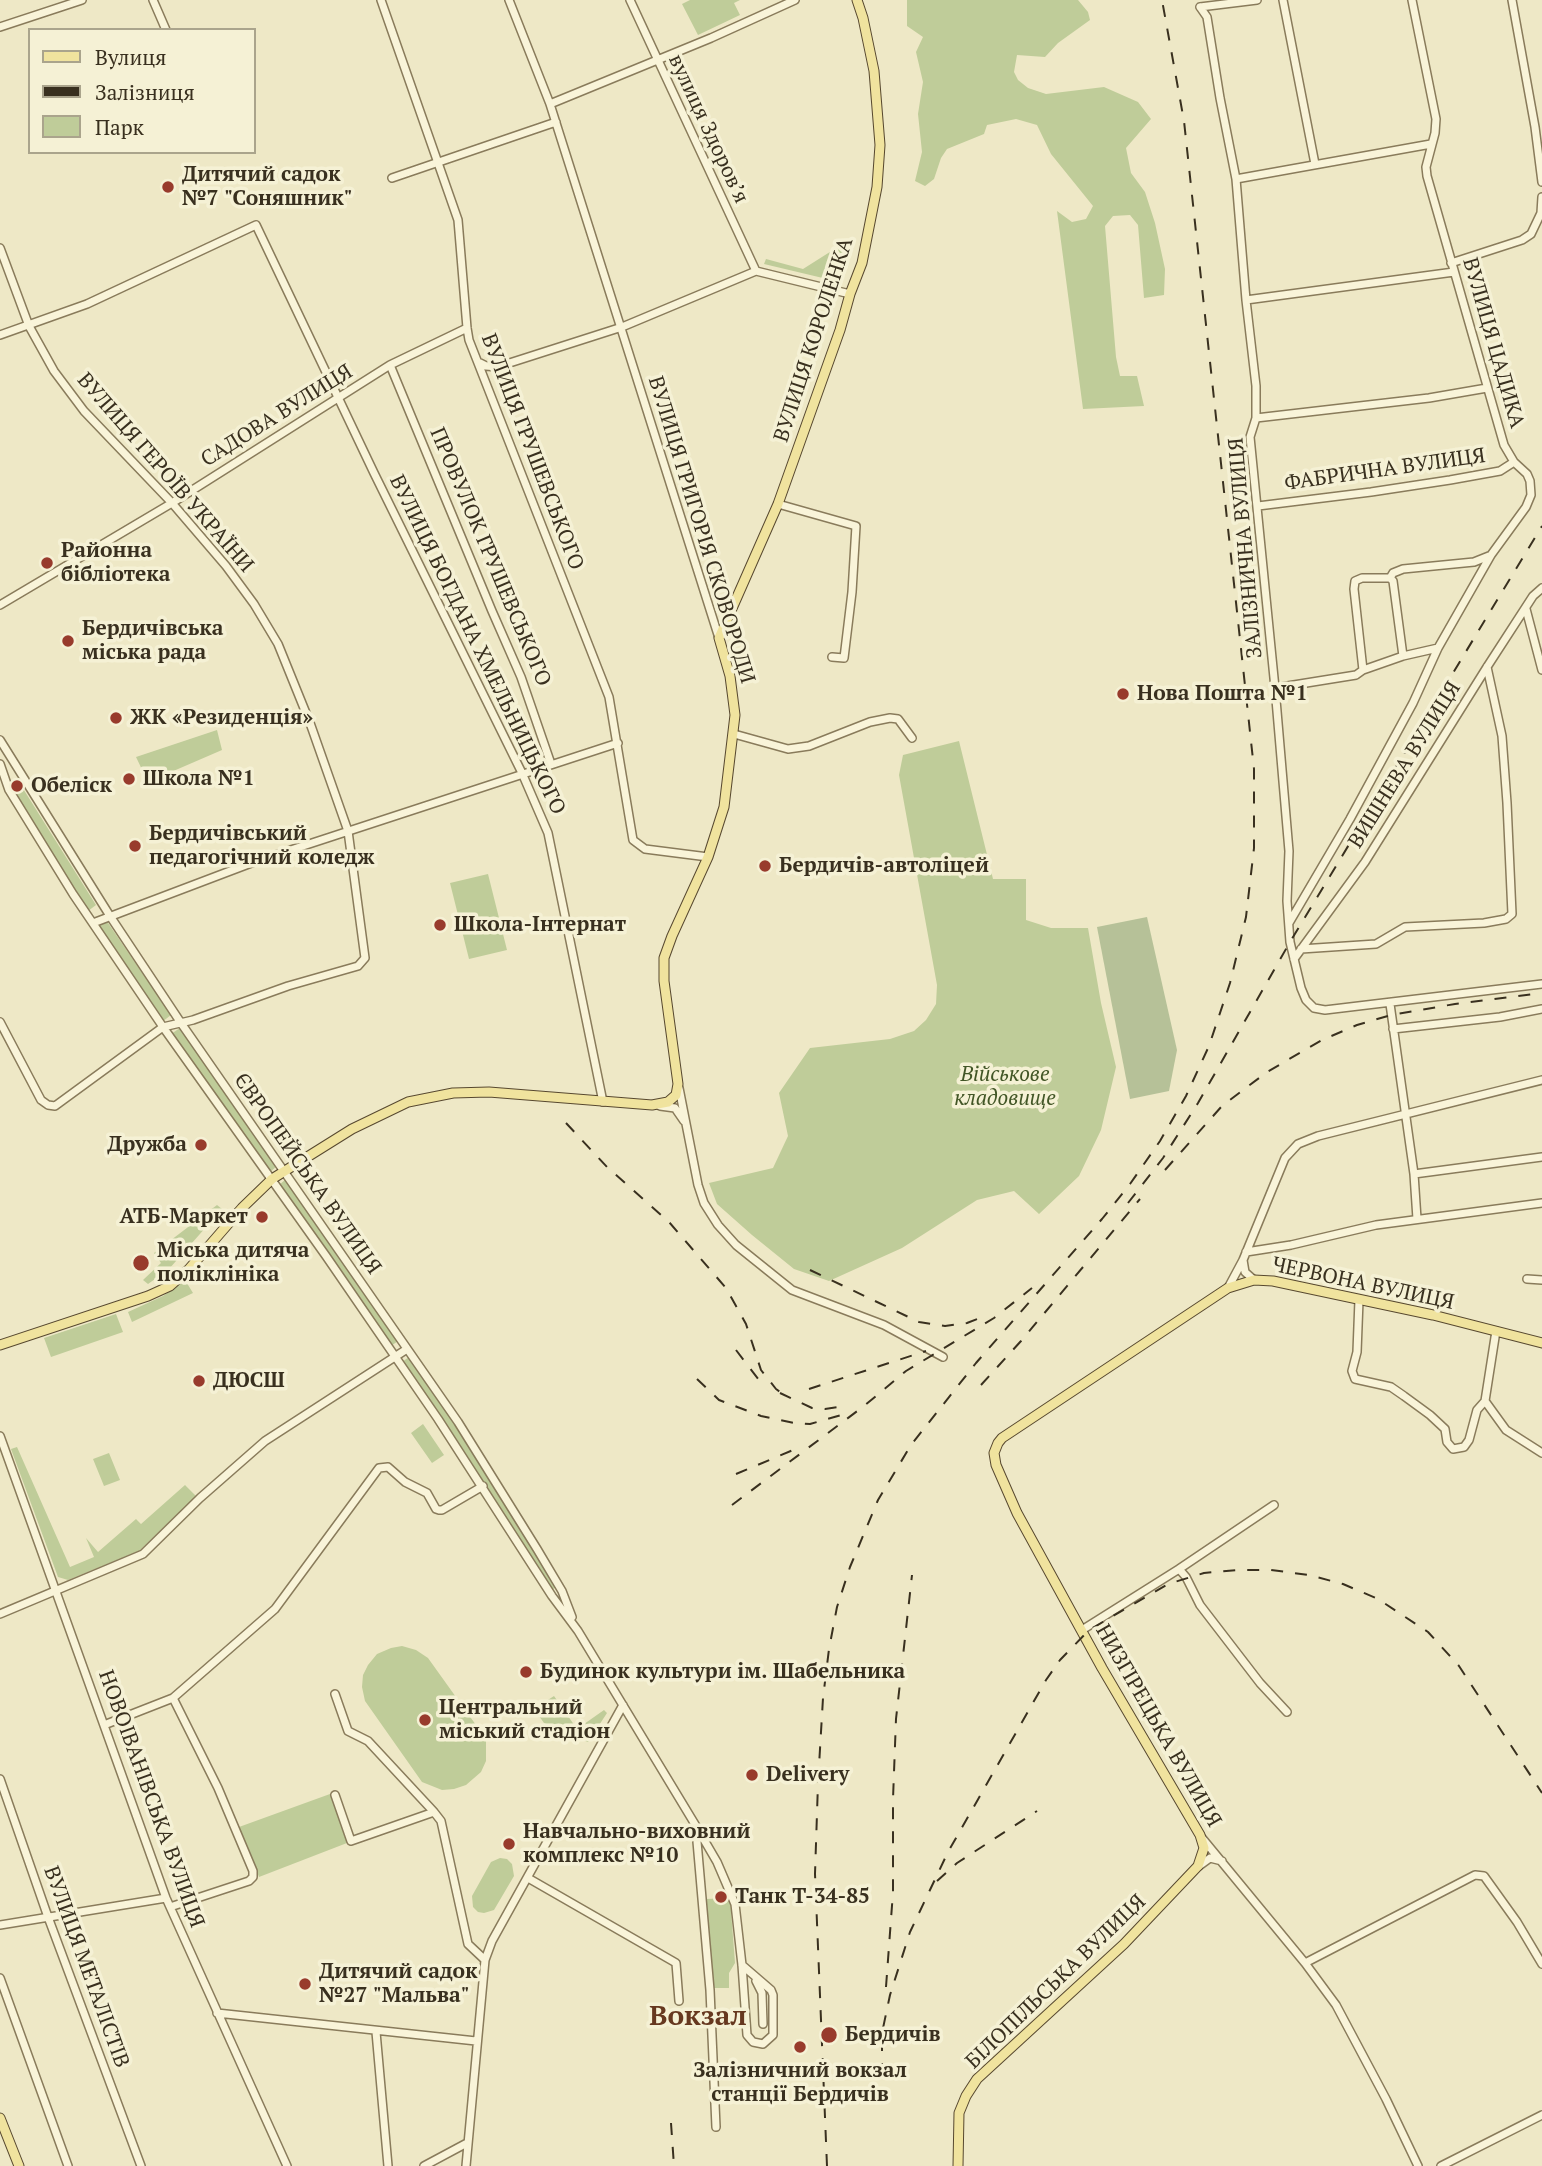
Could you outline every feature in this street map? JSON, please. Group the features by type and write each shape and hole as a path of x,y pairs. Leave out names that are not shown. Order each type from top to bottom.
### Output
{"main road":[{"name":"ВУЛИЦЯ КОРОЛЕНКА","path":"719,638 778,504 862,262 877,187 880,145 874,71 857,0"},
{"name":"ВУЛИЦЯ ГРИГОРІЯ СКОВОРОДИ","path":"678,1084 664,981 664,958 708,857 724,807 735,715 730,676 719,638"},
{"path":"0,1345 135,1301 170,1286 272,1179 380,1114 408,1101 431,1096 489,1092 653,1105 672,1100 677,1093 678,1084"},
{"name":"ЧЕРВОНА ВУЛИЦЯ","path":"1010,1433 1228,1288 1254,1280 1273,1281 1542,1343"},
{"name":"НИЗГІРЕЦЬКА ВУЛИЦЯ","path":"1010,1433 1002,1438 996,1447 996,1465 1017,1513 1200,1836"},
{"path":"1198,1866 1204,1849 1200,1836"},
{"name":"БІЛОПІЛЬСЬКА ВУЛИЦЯ","path":"958,2166 959,2113 977,2079 1124,1944 1198,1866"},
{"path":"0,2118 19,2166"}],"street":[{"path":"1,26 82,0"},
{"path":"153,0 165,28"},
{"name":"ВУЛИЦЯ ГРУШЕВСЬКОГО","path":"381,0 458,220 467,328 609,697 633,840 645,849 708,857"},
{"name":"ВУЛИЦЯ ГРИГОРІЯ СКОВОРОДИ","path":"509,0 556,122 719,638"},
{"name":"вулиця Здоровʼя","path":"629,0 756,271"},
{"path":"550,104 795,0"},
{"name":"ЗАЛІЗНИЧНА ВУЛИЦЯ","path":"1257,0 1200,7 1208,17 1236,179 1256,386 1256,418 1250,437 1289,851 1289,923 1294,959 1306,1000 1314,1008 1337,1010 1390,1004"},
{"path":"1283,0 1315,164"},
{"name":"ВУЛИЦЯ ЦАДИКА","path":"1289,923 1382,761 1438,648 1491,555 1529,501 1530,481 1504,445 1427,176 1436,119 1412,0"},
{"path":"1512,0 1542,182"},
{"path":"392,178 556,122"},
{"path":"1236,179 1431,144"},
{"path":"1451,263 1522,240 1531,234 1541,213 1542,197"},
{"name":"ВУЛИЦЯ БОГДАНА ХМЕЛЬНИЦЬКОГО","path":"29,326 87,304 256,225 338,399 522,773 548,833 603,1102"},
{"name":"ВУЛИЦЯ ГЕРОЇВ УКРАЇНИ","path":"0,248 29,326 54,372 84,411 172,503 226,566 254,604 278,644 310,723 348,831 365,958 363,962 358,966 288,986 181,1023"},
{"path":"480,362 486,366 497,367 622,327 756,271 850,294"},
{"path":"1246,300 1454,272"},
{"path":"0,335 29,326"},
{"name":"САДОВА ВУЛИЦЯ","path":"0,605 172,503 390,365 467,328"},
{"name":"ПРОВУЛОК ГРУШЕВСЬКОГО","path":"390,365 522,677 551,764"},
{"path":"1256,418 1429,398 1487,388"},
{"name":"ФАБРИЧНА ВУЛИЦЯ","path":"1258,506 1463,478 1500,471 1514,462"},
{"path":"778,504 856,526 845,659 832,657"},
{"path":"1363,670 1355,581 1362,578 1390,578 1403,569 1474,562 1491,555"},
{"path":"1390,578 1395,587 1403,656"},
{"name":"ВИШНЕВА ВУЛИЦЯ","path":"1294,959 1365,862 1487,667 1533,596 1542,588"},
{"path":"1526,609 1542,670"},
{"path":"1275,688 1356,675 1403,656 1438,648"},
{"path":"1301,949 1363,946 1388,939 1405,928 1485,923 1506,919 1512,914 1502,736 1487,667"},
{"path":"734,734 788,749 810,746 870,722 890,718 898,719 912,738"},
{"name":"ЄВРОПЕЙСЬКА ВУЛИЦЯ","path":"0,740 110,916 181,1023 285,1170 486,1465 562,1591 578,1631"},
{"path":"93,923 254,862 618,743"},
{"name":"ЄВРОПЕЙСЬКА ВУЛИЦЯ","path":"0,764 9,790 93,923 483,1486 552,1596 578,1631 696,1826 732,1894 742,1965 746,2024"},
{"path":"1417,1219 1414,1174 1390,1004 1542,985"},
{"path":"1393,1029 1500,1017 1542,1009"},
{"path":"0,1022 41,1100 55,1106 163,1027 181,1023"},
{"path":"1228,1288 1285,1158 1292,1148 1318,1136 1542,1080"},
{"name":"ВУЛИЦЯ ГРИГОРІЯ СКОВОРОДИ","path":"678,1084 704,1203 736,1245 792,1290 884,1325 943,1357"},
{"path":"653,1105 675,1108 686,1124"},
{"path":"1414,1174 1542,1157"},
{"path":"1244,1256 1417,1219 1542,1203"},
{"path":"1244,1256 1245,1272 1254,1280"},
{"path":"1527,1279 1542,1280"},
{"path":"1359,1300 1357,1352 1352,1371 1355,1379 1391,1387 1404,1396 1445,1429 1447,1442 1453,1449 1464,1447 1469,1440 1477,1410 1485,1401 1496,1331"},
{"path":"0,1614 143,1554 200,1498 268,1439 407,1349"},
{"path":"1485,1401 1506,1430 1542,1453"},
{"name":"НОВОІВАНІВСЬКА ВУЛИЦЯ","path":"0,1436 166,1898 287,2166"},
{"path":"104,1725 173,1698 275,1609 379,1468 388,1467 405,1482 427,1493 439,1510 483,1486"},
{"path":"1082,1630 1179,1570 1275,1505"},
{"path":"1179,1570 1186,1577 1200,1605 1260,1683 1287,1712"},
{"path":"335,1694 348,1731 368,1741 441,1821 468,1944 485,1960"},
{"path":"170,1907 249,1881 253,1877 253,1871 218,1788 173,1698"},
{"path":"466,2166 485,1960 492,1941 623,1705"},
{"name":"ВУЛИЦЯ МЕТАЛІСТІВ","path":"0,1779 48,1917 141,2166"},
{"path":"335,1795 351,1841 433,1812"},
{"path":"696,1826 710,1990 716,2127"},
{"name":"НИЗГІРЕЦЬКА ВУЛИЦЯ","path":"1200,1836 1305,1963 1336,2005 1418,2166"},
{"path":"1198,1866 1213,1857 1222,1861"},
{"path":"1305,1963 1475,1875 1484,1877 1517,1922 1542,1964"},
{"path":"528,1878 676,1963 679,2001"},
{"path":"0,1925 166,1898"},
{"path":"742,1965 772,1992 774,2024 774,2035 763,2044 750,2039 746,2024 774,2024"},
{"path":"754,1977 762,1993 763,2024"},
{"path":"0,1978 68,2166"},
{"path":"217,2013 476,2041"},
{"path":"376,2032 388,2166"},
{"path":"1441,2166 1542,2115"},
{"path":"424,2166 467,2143"}],"green space":[{"path":"690,0 740,0 734,3 740,15 698,35 682,4"},
{"path":"907,0 1078,0 1088,12 1090,20 1058,43 1045,57 1017,55 1014,72 1018,80 1028,88 1046,94 1104,87 1138,102 1151,119 1126,148 1131,173 1145,192 1155,223 1165,269 1164,295 1144,298 1138,225 1130,215 1113,216 1105,226 1120,376 1137,376 1144,406 1083,409 1057,211 1072,222 1086,219 1093,206 1051,154 1037,125 1016,119 987,125 984,134 947,149 934,179 925,186 915,181 922,152 918,114 923,82 916,52 923,37 907,26"},
{"path":"852,238 846,265 833,279 764,264 766,259 803,269"},
{"path":"217,730 222,750 148,782 136,757"},
{"name":"Військове кладовище","path":"959,741 993,879 1026,879 1026,920 1051,928 1088,928 1116,1067 1101,1130 1079,1176 1039,1214 1014,1191 977,1200 902,1248 829,1281 794,1269 752,1235 717,1204 709,1183 773,1168 788,1136 779,1093 810,1048 890,1039 914,1031 926,1020 936,1004 937,985 899,775 903,755"},
{"path":"22,787 96,905 88,911 14,792"},
{"path":"488,874 507,950 469,959 450,883"},
{"path":"1147,917 1177,1050 1169,1091 1130,1099 1097,927"},
{"path":"106,920 171,1015 162,1022 98,925"},
{"path":"180,1028 277,1166 270,1172 171,1034"},
{"path":"286,1179 398,1341 391,1346 279,1185"},
{"path":"217,1205 222,1209 169,1269 148,1284 143,1280 161,1263 154,1253"},
{"path":"185,1280 193,1293 132,1322 128,1312 163,1296"},
{"path":"116,1314 123,1332 51,1357 44,1338"},
{"path":"409,1357 474,1452 557,1587 551,1590 468,1457 402,1362"},
{"path":"423,1424 444,1455 432,1463 411,1433"},
{"path":"17,1447 70,1567 94,1557 86,1538 98,1552 136,1519 141,1524 185,1485 196,1496 139,1551 68,1580 58,1577 11,1449"},
{"path":"109,1453 120,1480 104,1486 93,1459"},
{"name":"Центральний міський стадіон","path":"402,1646 416,1650 428,1658 486,1739 486,1761 481,1772 466,1785 442,1790 422,1782 365,1701 363,1675 368,1665 377,1654"},
{"path":"554,1696 577,1729 604,1710 607,1713 588,1742 544,1723 534,1709"},
{"path":"330,1794 347,1843 259,1877 239,1827"},
{"path":"500,1858 507,1859 512,1864 514,1876 494,1910 478,1912 473,1907 472,1896 491,1862"},
{"path":"730,1898 735,1963 729,1973 729,1988 713,1988 706,1899"}],"railway":[{"path":"827,2166 815,1874 818,1783 829,1649 837,1607 850,1567 878,1500 911,1445 976,1363 1102,1219 1160,1141 1186,1096 1209,1046 1230,983 1246,917 1254,848 1254,769 1184,121 1162,0"},
{"path":"1128,1203 1163,1158 1198,1103 1290,942 1542,526"},
{"path":"1165,1170 1222,1106 1267,1072 1322,1040 1357,1025 1391,1015 1542,993"},
{"path":"566,1123 607,1167 669,1222 726,1288 746,1324 761,1370 776,1389 787,1397"},
{"path":"981,1385 1140,1199"},
{"path":"810,1270 919,1322 945,1326 967,1323 985,1316"},
{"path":"732,1505 864,1406 906,1371 994,1318 1032,1288"},
{"path":"736,1350 759,1380"},
{"path":"809,1389 926,1351"},
{"path":"697,1379 719,1400 761,1416 810,1424 845,1414"},
{"path":"780,1393 812,1408 846,1406"},
{"path":"736,1474 798,1448"},
{"path":"882,2075 882,2033 890,1995 910,1932 948,1852 1046,1680 1060,1660 1089,1630 1168,1584 1204,1573 1271,1570 1309,1575 1343,1584 1378,1599 1428,1632 1459,1666 1542,1793"},
{"path":"886,1987 893,1892 896,1719 912,1575"},
{"path":"937,1881 957,1863 1037,1811"},
{"path":"671,2123 674,2166"}],"place":[{"name":"Дитячий садок №7 \"Соняшник\"","path":"168,187"},
{"name":"Районна бібліотека","path":"47,563"},
{"name":"Бердичівська міська рада","path":"68,641"},
{"name":"Нова Пошта №1","path":"1123,694"},
{"name":"ЖК «Резиденція»","path":"116,718"},
{"name":"Школа №1","path":"129,779"},
{"name":"Обеліск","path":"17,786"},
{"name":"Бердичівський педагогічний коледж","path":"135,846"},
{"name":"Бердичів-автоліцей","path":"765,866"},
{"name":"Школа-Інтернат","path":"440,925"},
{"name":"Дружба","path":"201,1145"},
{"name":"АТБ-Маркет","path":"262,1217"},
{"name":"Міська дитяча поліклініка","path":"141,1263"},
{"name":"ДЮСШ","path":"199,1381"},
{"name":"Будинок культури ім. Шабельника","path":"526,1672"},
{"name":"Центральний міський стадіон","path":"425,1720"},
{"name":"Delivery","path":"752,1775"},
{"name":"Навчально-виховний комплекс №10","path":"509,1844"},
{"name":"Танк Т-34-85","path":"721,1897"},
{"name":"Дитячий садок №27 \"Мальва\"","path":"305,1984"},
{"name":"Бердичів","path":"829,2035"},
{"name":"Залізничний вокзал станції Бердичів","path":"800,2047"}],"district":[{"name":"Вокзал","path":"698,2017"}]}
